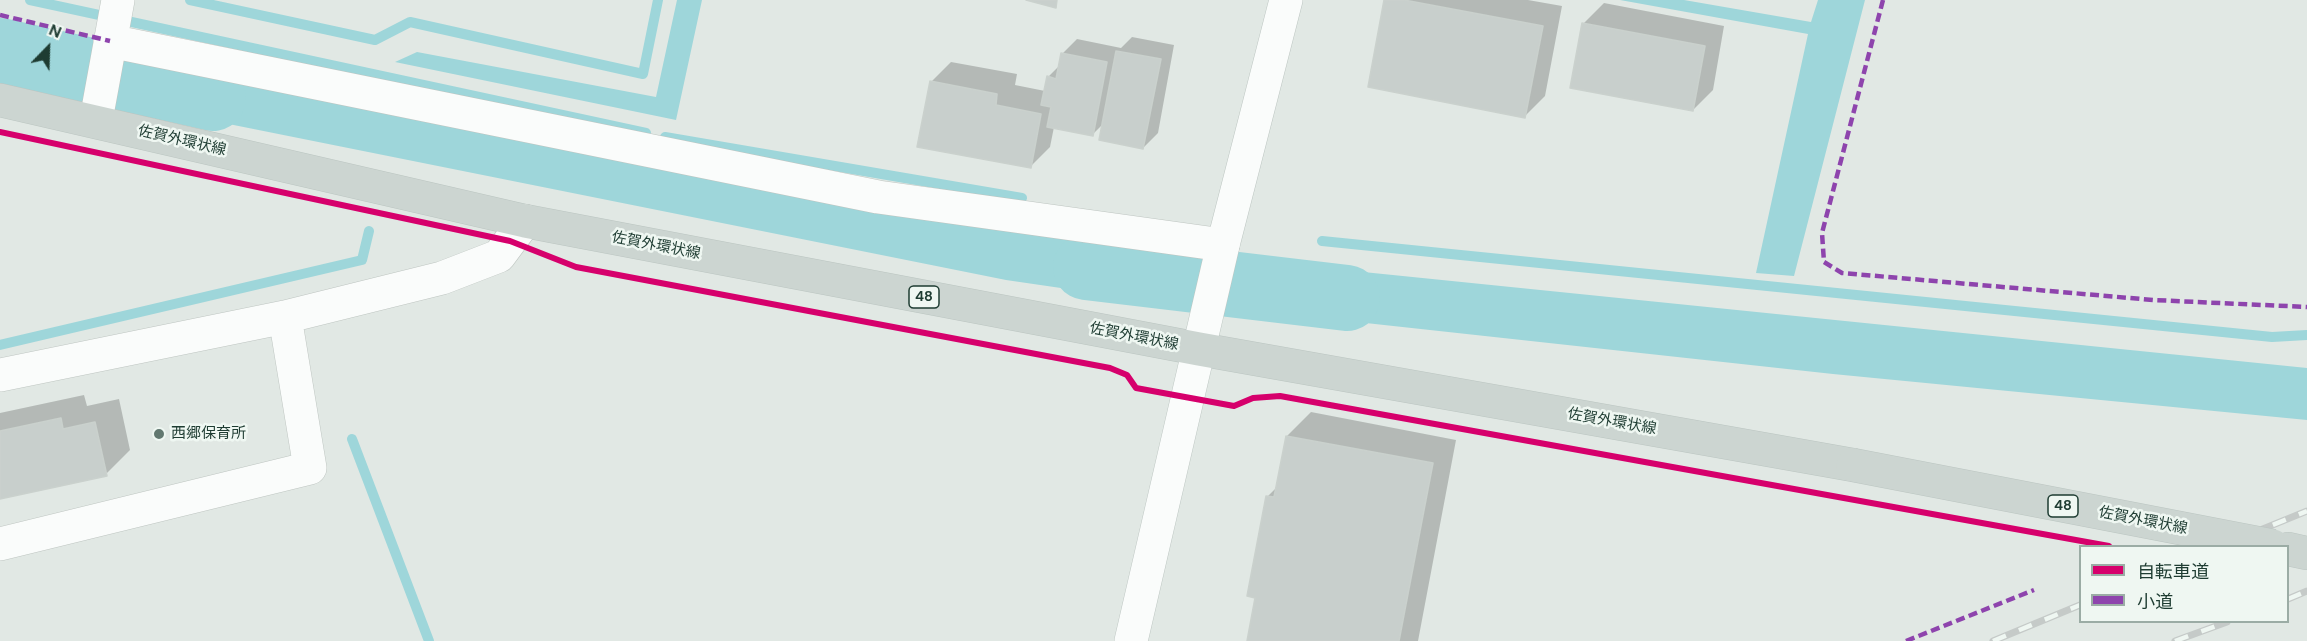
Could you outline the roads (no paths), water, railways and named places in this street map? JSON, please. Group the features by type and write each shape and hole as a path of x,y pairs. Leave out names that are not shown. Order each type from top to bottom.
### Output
{"main road":[{"name":"佐賀外環状線","path":"0,100 96,120 525,221 1199,350 1853,465 2268,545"},
{"path":"2289,549 2307,553"}],"street":[{"path":"96,120 118,0"},
{"path":"1131,641 1223,245 1286,0"},
{"path":"110,41 878,197 1223,245"},
{"path":"0,375 285,317 442,278 499,256 525,221"},
{"path":"0,544 310,468 285,317"}],"water":[{"path":"677,0 702,0 676,120 395,62 417,52 656,97"},
{"path":"1620,0 1684,0 1811,22 1818,0 1865,0 1794,276 1756,273 1808,34"},
{"path":"0,29 92,50 82,95 0,76"},
{"path":"129,57 1180,254 1177,276 1150,301 1006,280 119,102"},
{"path":"1265,262 2307,368 2307,420 1833,374 1265,312 1257,287"}],"waterway":[{"path":"30,0 646,133"},
{"path":"190,0 375,40 410,22 643,74 658,0"},
{"path":"0,51 213,98"},
{"path":"665,137 1022,198"},
{"path":"0,345 362,260 369,231"},
{"path":"1322,241 2272,337 2307,335"},
{"path":"1086,267 1347,298"},
{"path":"352,439 429,641"}],"railway":[{"path":"2223,545 2307,511"},
{"path":"2289,599 2307,591"},
{"path":"1993,641 2079,605"},
{"path":"2175,641 2224,623"}],"place":[{"name":"西郷保育所","path":"159,434"}]}
